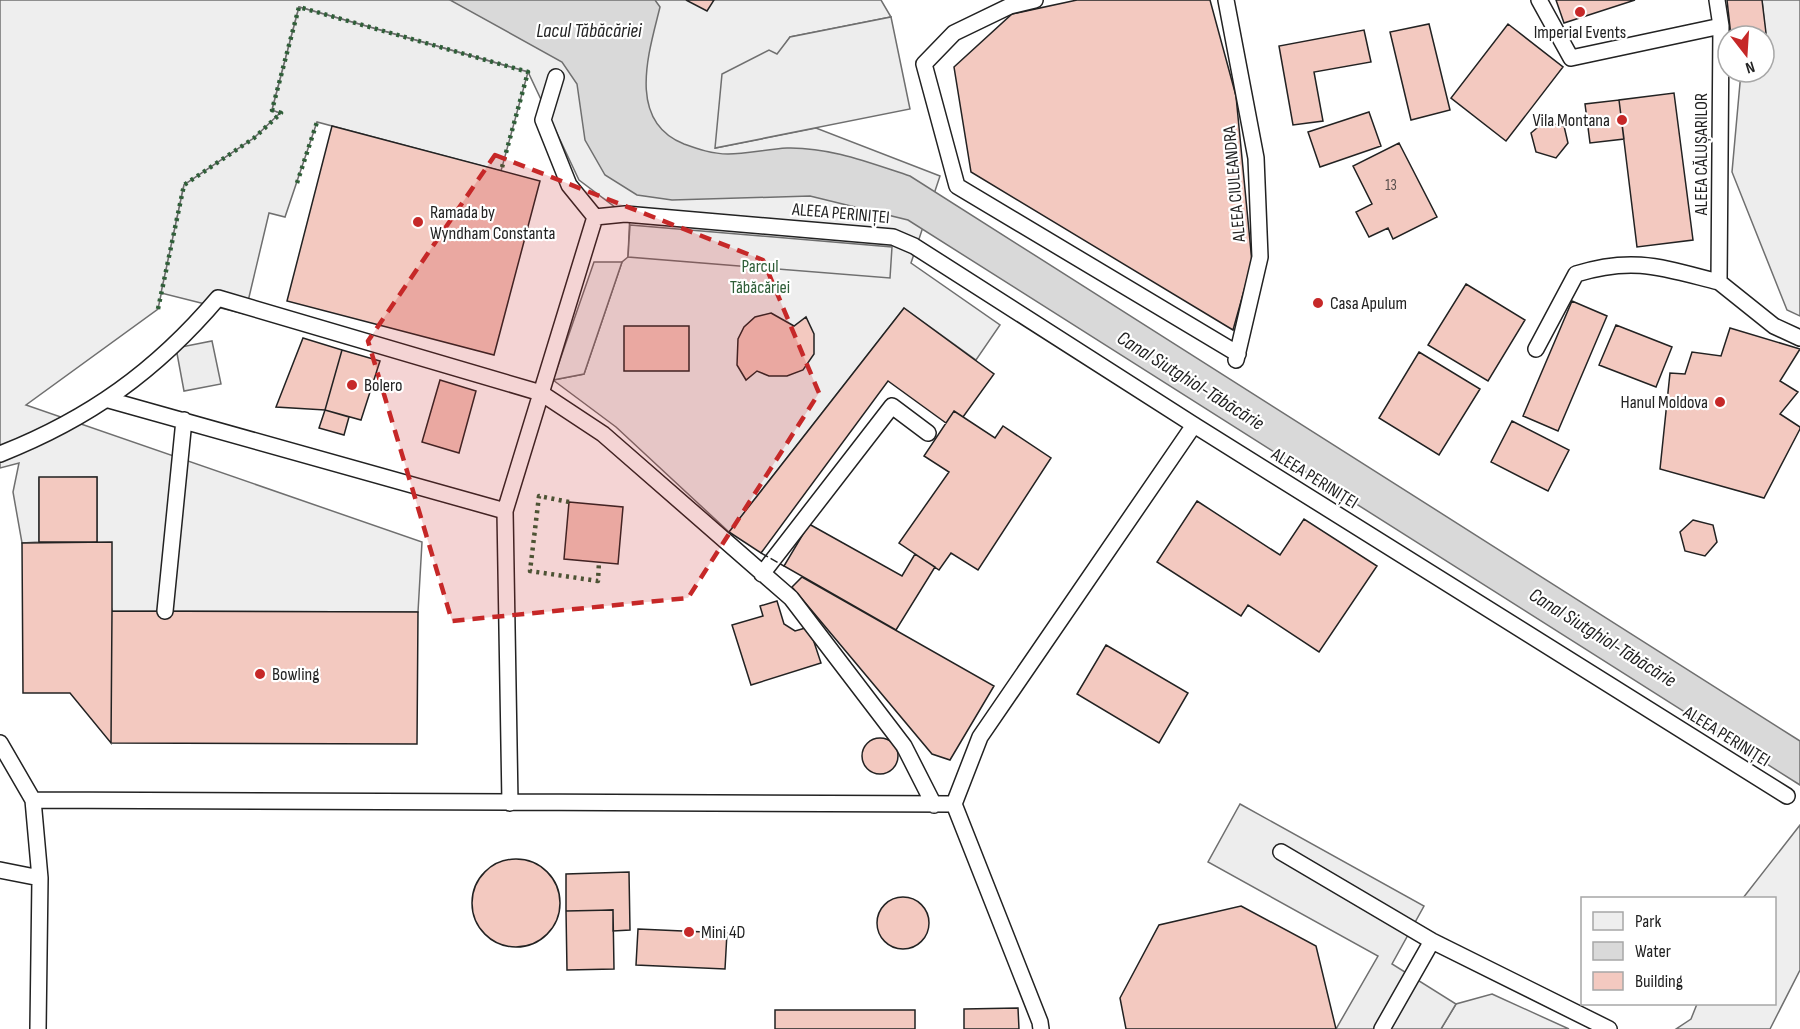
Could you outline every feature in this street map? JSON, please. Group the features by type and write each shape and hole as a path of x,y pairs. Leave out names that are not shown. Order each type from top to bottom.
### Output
{"lane":[{"name":"ALEEA CIULEANDRA","path":"1035,0 1010,6 954,33 924,64 957,186 1236,358 1260,257 1256,158 1226,0"},
{"path":"1539,0 1571,58 1716,27"},
{"name":"ALEEA CĂLUȘARILOR","path":"1717,0 1721,24"},
{"path":"510,803 506,511 595,217 569,185 543,120 556,76"},
{"name":"ALEEA CĂLUȘARILOR","path":"1719,282 1721,84"},
{"name":"ALEEA PERINIȚEI","path":"595,217 625,214 892,237 914,246 1194,425 1787,796"},
{"path":"1536,350 1576,274 1600,267 1647,264 1719,282 1774,326 1800,338"},
{"path":"0,454 40,438 109,400 185,336 218,298 541,393 603,434 791,598 904,746 934,805"},
{"path":"109,400 506,511"},
{"path":"762,574 892,406 928,433"},
{"path":"165,611 184,420"},
{"path":"1041,1029 954,804 980,737 1194,425"},
{"path":"0,743 33,800 40,878 38,1029"},
{"path":"33,800 954,804"},
{"path":"1281,852 1432,941 1608,1029"},
{"path":"0,870 40,878"},
{"path":"1382,1029 1432,941"}],"highlighted area":[{"path":"495,155 763,260 819,393 688,598 452,621 368,341"}],"green space":[{"name":"Parcul Tăbăcăriei","path":"0,0 881,0 891,17 790,37 716,148 816,128 940,176 911,263 1000,325 976,360 904,308 729,532 616,427 553,380 584,374 622,262 628,257 630,212 615,207 579,180 528,72 299,7 272,110 281,113 254,138 184,185 158,309 26,405 422,542 418,612 112,611 97,542 97,477 39,478 39,542 22,543 13,492 19,463 0,468"},
{"path":"1800,825 1800,970 1770,1029 1676,1029 1691,1019 1697,1005 1776,1005 1776,897 1744,897"},
{"path":"1492,994 1569,1029 1441,1029 1456,1004"}],"shaded area":[{"path":"1762,0 1800,0 1800,316 1787,310 1732,172 1740,84 1776,84 1776,24 1764,24"},
{"path":"299,7 528,72 501,171 317,122 285,217 269,213 245,314 161,293 184,185 254,138 280,113 272,110"},
{"path":"891,17 910,109 715,148 722,74 769,50 777,54 790,37"},
{"path":"630,225 892,247 890,278 628,257"},
{"path":"594,262 622,262 584,374 553,380"},
{"path":"212,341 221,384 184,391 176,348"},
{"path":"1240,804 1424,906 1392,964 1456,1004 1441,1029 1336,1029 1378,956 1208,862"}],"water":[{"path":"450,0 655,0 660,7 647,64 646,84 648,102 654,119 666,133 684,144 716,153 735,154 803,148 850,157 910,176 1800,741 1800,785 908,220 810,196 672,200 637,195 605,175 585,140 577,84 562,62"}],"building":[{"path":"686,0 714,0 707,11"},
{"path":"1077,0 1210,0 1236,96 1252,262 1233,330 971,172 954,67 1012,14"},
{"name":"Imperial Events","path":"1556,0 1635,0 1564,23"},
{"path":"1727,0 1762,0 1765,24 1730,24"},
{"path":"1429,24 1450,110 1411,120 1390,32"},
{"path":"1508,24 1563,67 1506,141 1451,98"},
{"path":"1364,30 1371,62 1314,72 1323,121 1293,125 1279,46"},
{"path":"1674,93 1693,240 1637,247 1619,100"},
{"path":"1619,100 1624,139 1590,143 1585,104"},
{"path":"1369,112 1381,146 1320,167 1308,132"},
{"path":"1544,122 1564,126 1568,143 1556,158 1536,152 1531,133"},
{"name":"Ramada by Wyndham Constanta","path":"332,126 540,181 494,355 287,301"},
{"path":"1399,143 1437,217 1393,239 1388,228 1369,237 1356,212 1372,204 1353,166"},
{"path":"1466,284 1525,320 1488,381 1428,345"},
{"path":"1572,301 1607,316 1558,431 1523,416"},
{"path":"904,308 994,374 963,417 954,411 946,423 888,381 761,553 729,532"},
{"path":"771,313 794,326 806,317 814,334 814,354 803,370 787,376 769,376 757,371 746,380 737,365 738,339 744,327 755,317"},
{"path":"1616,325 1672,347 1656,387 1599,365"},
{"path":"624,326 689,326 689,371 624,371"},
{"path":"1730,328 1800,349 1780,381 1798,392 1780,414 1800,429 1764,498 1660,469 1670,373 1685,374 1692,352 1721,356"},
{"path":"303,338 342,350 325,410 276,407"},
{"name":"Bolero","path":"342,350 380,361 361,420 325,410"},
{"path":"1419,352 1480,389 1439,455 1379,418"},
{"path":"440,380 476,391 459,453 422,442"},
{"path":"325,410 349,417 344,435 319,428"},
{"path":"954,411 995,438 1003,426 1051,458 978,570 951,553 939,570 899,543 949,472 924,456"},
{"path":"1512,421 1569,450 1548,491 1491,462"},
{"path":"39,477 97,477 97,542 39,542"},
{"path":"1197,501 1280,555 1304,519 1377,566 1319,652 1248,605 1241,616 1157,562"},
{"path":"569,502 623,507 618,564 564,559"},
{"path":"1693,520 1713,525 1717,542 1705,556 1685,551 1680,532"},
{"path":"809,524 902,576 915,554 935,567 896,630 784,566"},
{"path":"112,542 111,743 70,693 23,693 22,543"},
{"path":"802,577 994,686 950,760 932,754 792,587"},
{"path":"777,601 784,624 795,631 809,627 821,663 751,685 732,625 763,616 760,606"},
{"path":"112,611 418,612 417,744 111,743"},
{"path":"1106,645 1188,693 1159,743 1077,694"},
{"path":"880,738 893,743 898,756 893,769 880,774 867,769 862,756 867,743"},
{"path":"516,859 533,862 547,872 557,886 560,903 557,920 547,934 533,944 516,947 499,944 485,934 475,920 472,903 475,886 485,872 499,862"},
{"path":"629,872 630,930 613,931 613,910 566,911 566,874"},
{"path":"903,897 913,899 921,905 927,913 929,923 927,933 921,941 913,947 903,949 893,947 885,941 879,933 877,923 879,913 885,905 893,899"},
{"path":"1241,906 1316,946 1336,1029 1126,1029 1120,998 1159,925"},
{"path":"613,910 614,969 567,970 566,911"},
{"path":"638,929 727,933 725,969 636,965"},
{"path":"1018,1008 1019,1029 964,1029 964,1009"},
{"path":"775,1010 915,1010 915,1029 775,1029"}],"hedge":[{"path":"158,309 184,185 254,138 281,113 272,110 299,7 528,72 501,171"},
{"path":"297,183 317,122"},
{"path":"569,502 539,496 530,571 598,581 599,562"}],"fence":[{"path":"761,553 784,566"}],"place":[{"name":"Imperial Events","path":"1580,12"},
{"name":"Vila Montana","path":"1622,120"},
{"name":"Ramada by Wyndham Constanta","path":"418,222"},
{"name":"Casa Apulum","path":"1318,303"},
{"name":"Bolero","path":"352,385"},
{"name":"Hanul Moldova","path":"1720,402"},
{"name":"Bowling","path":"260,674"},
{"name":"Mini 4D","path":"689,932"}],"water label":[{"name":"Lacul Tăbăcăriei","path":"589,30"},
{"name":"Canal Siutghiol-Tăbăcărie","path":"1191,380"},
{"name":"Canal Siutghiol-Tăbăcărie","path":"1603,637"}]}
